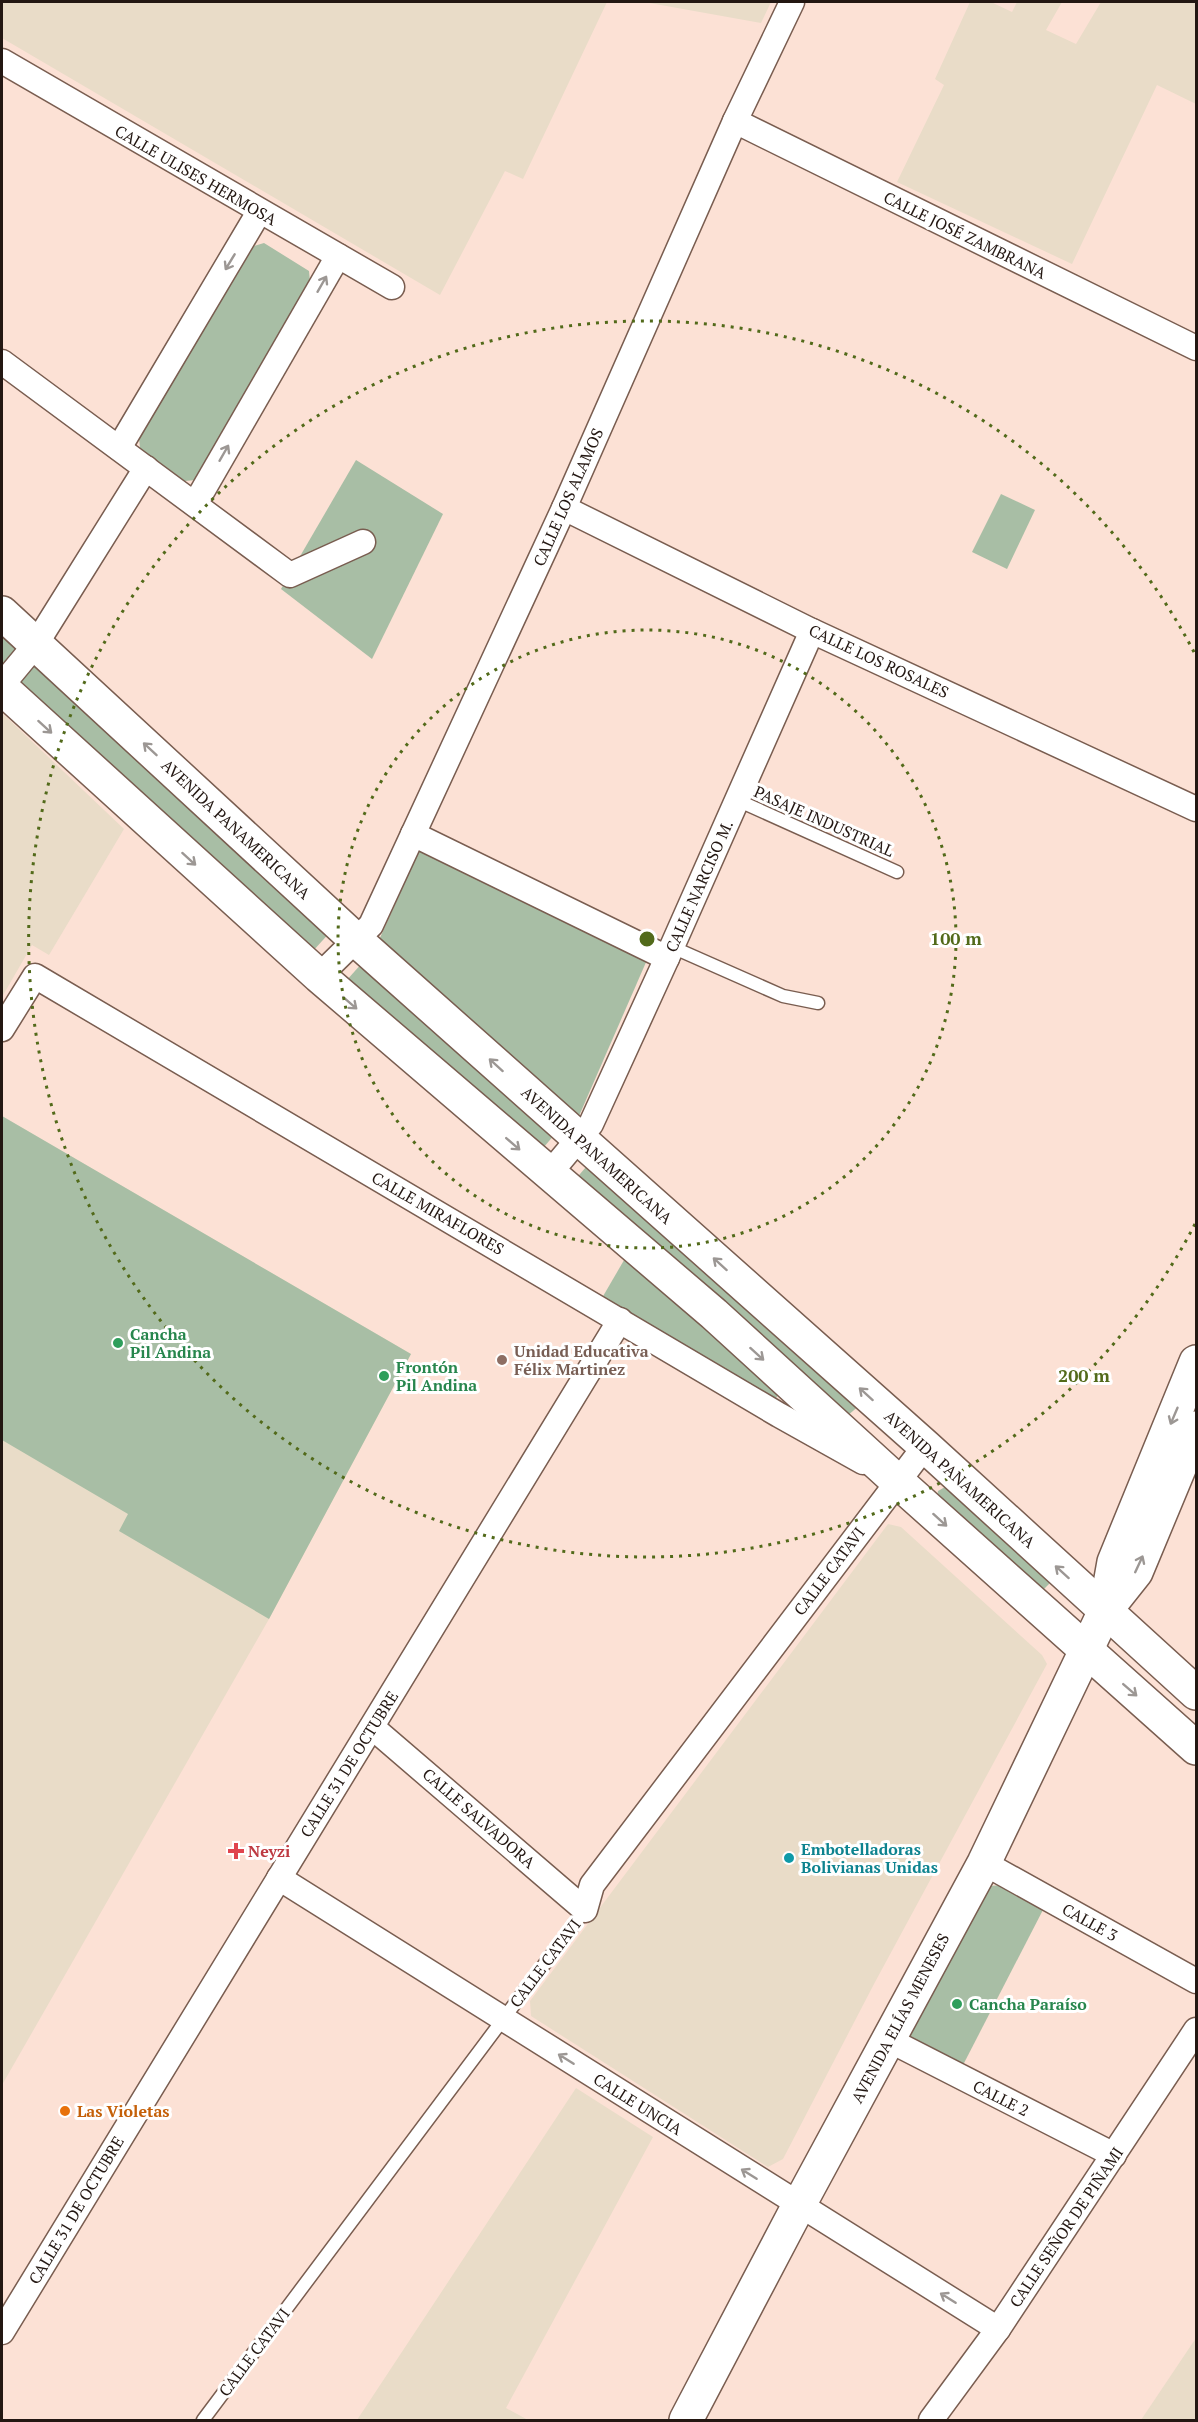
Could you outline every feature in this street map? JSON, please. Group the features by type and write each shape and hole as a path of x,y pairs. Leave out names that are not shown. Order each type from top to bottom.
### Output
{"main road":[{"name":"AVENIDA PANAMERICANA","path":"2,613 356,940 925,1446 1197,1693"},
{"path":"2,687 319,976 714,1314 1086,1651 1197,1748"},
{"name":"AVENIDA ELÍAS MENESES","path":"1105,1611 1114,1562 1197,1362"},
{"name":"AVENIDA ELÍAS MENESES","path":"686,2421 799,2205 984,1863 1105,1611 1136,1572 1197,1428"}],"street":[{"name":"CALLE LOS ALAMOS","path":"319,976 371,925 564,508 735,122 792,2"},
{"name":"CALLE ULISES HERMOSA","path":"2,61 392,287"},
{"name":"CALLE JOSÉ ZAMBRANA","path":"735,122 1197,348"},
{"path":"119,448 259,212"},
{"path":"195,504 338,256"},
{"path":"2,362 290,575 363,542"},
{"path":"2,687 36,644 146,468"},
{"name":"CALLE LOS ROSALES","path":"564,508 812,631 1197,808"},
{"name":"CALLE NARCISO M.","path":"549,1174 591,1124 812,631"},
{"path":"413,834 670,952"},
{"name":"CALLE MIRAFLORES","path":"2,1029 34,976 779,1415 897,1481"},
{"name":"CALLE 31 DE OCTUBRE","path":"2,2332 620,1320"},
{"name":"CALLE CATAVI","path":"585,1910 592,1885 925,1446"},
{"name":"CALLE SALVADORA","path":"372,1727 585,1910"},
{"name":"CALLE 3","path":"984,1863 1197,1981"},
{"name":"CALLE UNCIA","path":"279,1878 998,2329"},
{"name":"CALLE SEÑOR DE PIÑAMI","path":"931,2421 998,2329 1197,2030"},
{"name":"CALLE 2","path":"889,2040 1114,2155"}],"lane":[{"name":"PASAJE INDUSTRIAL","path":"737,800 897,872"},
{"path":"670,952 783,996 818,1003"},
{"name":"CALLE CATAVI","path":"203,2421 585,1910"}],"shaded area":[{"path":"2,2 607,2 523,179 505,171 440,295 2,38"},
{"path":"644,2 771,2 761,23"},
{"path":"970,2 991,2 1012,12 1017,2 1062,2 1046,30 1076,44 1101,2 1196,2 1196,104 1157,85 1072,264 897,182 944,85 935,79"},
{"path":"2,713 124,829 49,955 32,945 2,997"},
{"path":"2,1116 411,1354 269,1619 2,2085"},
{"name":"Embotelladoras Bolivianas Unidas","path":"888,1524 901,1527 1042,1655 1047,1664 874,1984 783,2159 768,2167 531,2016 530,2001"},
{"path":"576,2088 653,2137 506,2408 528,2420 357,2420"},
{"path":"1196,2338 1196,2420 1141,2420"}],"green space":[{"path":"264,243 309,271 310,282 196,480 185,481 140,448 139,438 136,436 181,363 183,364 254,246"},
{"path":"356,460 443,514 372,659 281,589"},
{"path":"1001,494 1035,510 1007,569 972,552"},
{"path":"2,633 19,648 2,666"},
{"path":"36,664 332,930 313,951 17,686"},
{"path":"420,849 647,960 579,1116 379,940"},
{"path":"363,962 555,1134 538,1154 346,981"},
{"path":"2,1116 411,1354 269,1619 119,1531 128,1514 2,1440"},
{"path":"586,1167 860,1405 847,1416 574,1181"},
{"path":"627,1255 783,1388 774,1401 602,1298"},
{"path":"945,1487 953,1487 1050,1575 1049,1584 1044,1589 1037,1589 937,1497 938,1491"},
{"path":"1002,1885 1045,1906 963,2065 909,2036 989,1886"}],"place":[{"name":"Cancha Pil Andina","path":"118,1343"},
{"name":"Unidad Educativa Félix Martinez","path":"502,1360"},
{"name":"Frontón Pil Andina","path":"384,1376"},
{"name":"Neyzi","path":"236,1851"},
{"name":"Embotelladoras Bolivianas Unidas","path":"789,1858"},
{"name":"Cancha Paraíso","path":"957,2004"},
{"name":"Las Violetas","path":"65,2111"}]}
